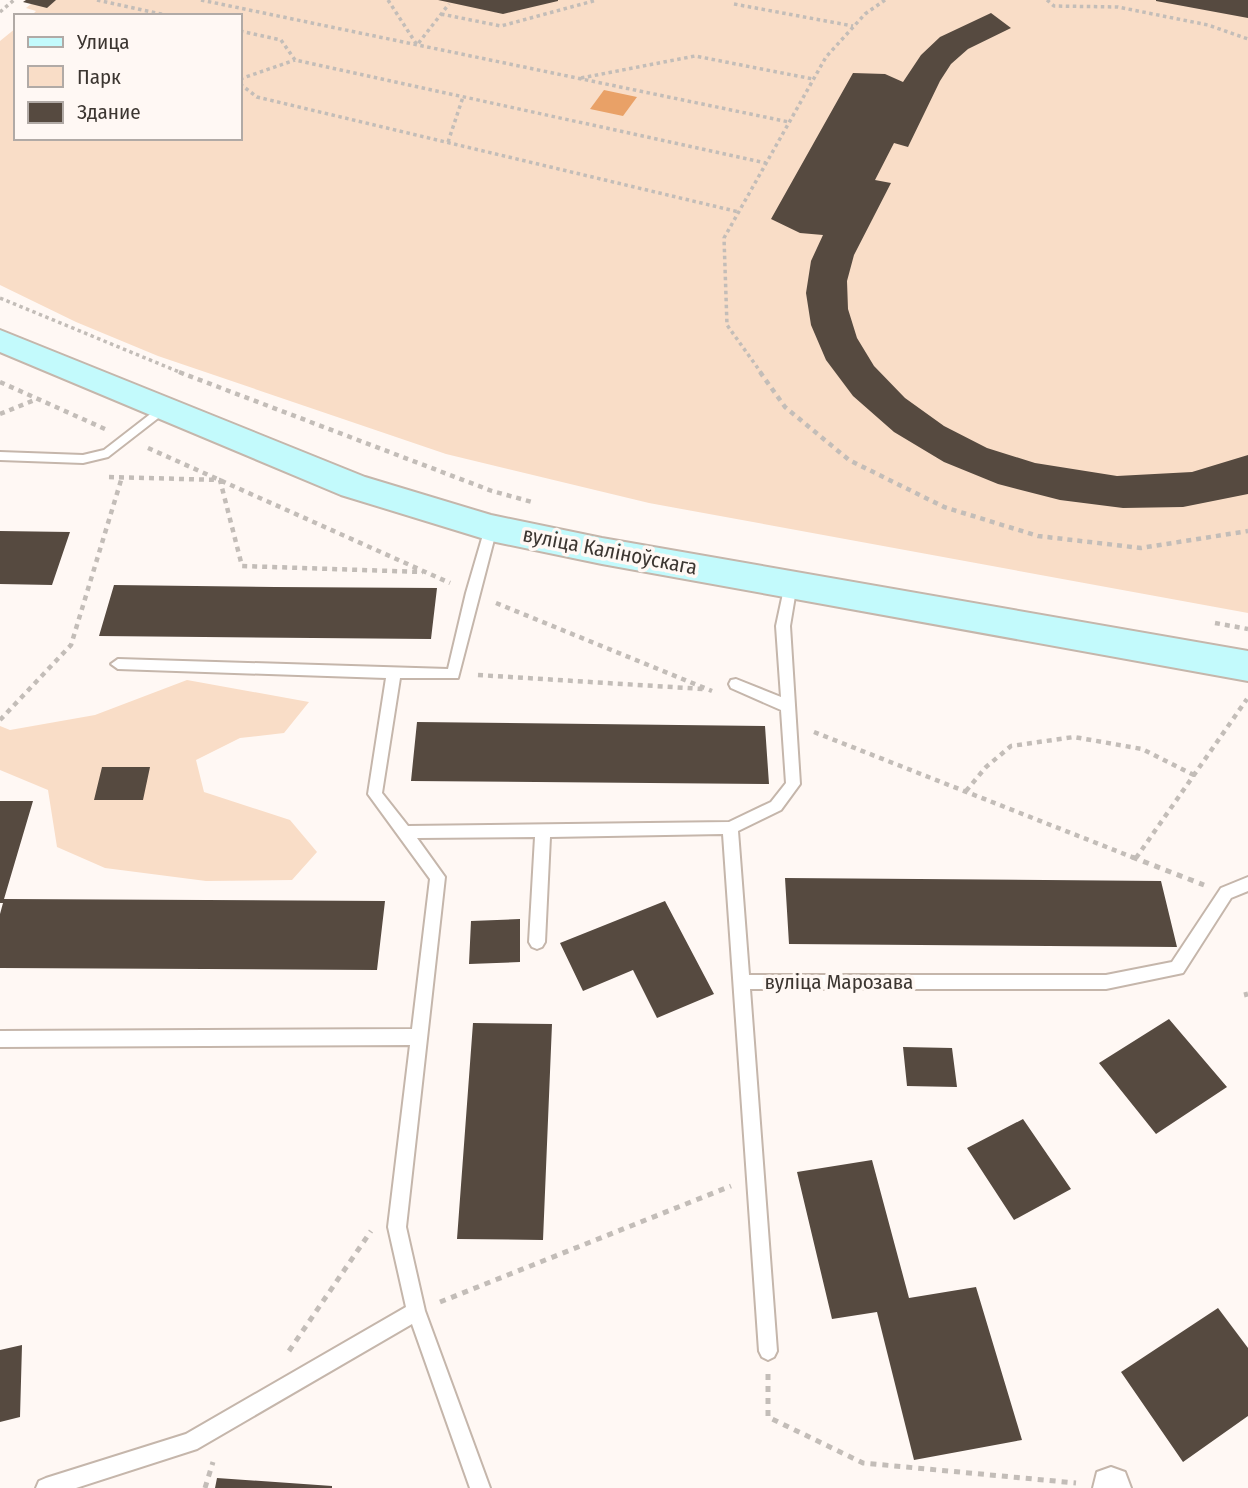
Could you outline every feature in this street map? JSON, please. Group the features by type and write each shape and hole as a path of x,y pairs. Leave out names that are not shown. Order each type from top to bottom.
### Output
{"main road":[{"name":"вуліца Каліноўскага","path":"0,340 353,486 491,528 602,551 1248,666"}],"lane":[{"path":"0,456 83,459 108,453 162,408"},
{"path":"118,664 453,674 491,528"},
{"path":"404,832 730,828 776,806 793,784 783,626 791,583"},
{"path":"394,673 375,794 438,877 397,1227 416,1311 480,1488"},
{"path":"736,684 787,714"},
{"name":"вуліца Марозава","path":"730,828 741,982 1106,982 1177,968 1226,893"},
{"path":"537,942 543,830"},
{"path":"1226,893 1248,884"},
{"path":"741,982 768,1351"},
{"path":"0,1039 421,1037"},
{"path":"46,1488 190,1443 416,1311"}],"path":[{"path":"0,12 14,0"},
{"path":"97,0 161,14"},
{"path":"202,0 789,122"},
{"path":"388,0 417,45"},
{"path":"442,14 501,26 597,0"},
{"path":"885,0 865,13 826,57 724,238 727,325 785,407 849,460 944,507 1038,536 1141,548 1248,531"},
{"path":"1047,0 1054,6 1131,10 1208,25 1248,38"},
{"path":"417,45 449,4"},
{"path":"734,4 853,26"},
{"path":"242,31 281,40 295,60"},
{"path":"579,78 695,56 813,79"},
{"path":"242,78 295,60 766,163"},
{"path":"242,86 257,97 739,212"},
{"path":"448,142 463,97"},
{"path":"0,298 142,358 412,461 492,491 545,505"},
{"path":"0,382 472,593 719,693"},
{"path":"0,414 37,399"},
{"path":"0,720 71,645 122,477"},
{"path":"220,480 242,566 425,572"},
{"path":"1207,622 1248,629"},
{"path":"453,674 708,689"},
{"path":"1136,858 1248,698"},
{"path":"787,714 966,792 1226,893"},
{"path":"966,792 986,767 1011,746 1074,737 1142,749 1194,775"},
{"path":"416,1311 756,1176"},
{"path":"251,1407 402,1187"},
{"path":"768,1351 768,1417 863,1463 1112,1487"},
{"path":"205,1488 211,1465 217,1455"}],"green space":[{"path":"36,0 1248,0 1248,613 649,503 446,454 158,356 76,322 0,285 0,41 14,30 14,140 242,140 242,14 33,14 36,11 26,8"},
{"path":"187,680 309,702 284,733 240,738 196,760 204,792 290,820 317,852 292,880 206,881 105,868 57,847 48,790 0,770 0,726 10,730 95,715"}],"shaded area":[{"path":"604,90 637,97 623,116 590,109"}],"building":[{"path":"56,0 47,8 23,2"},
{"path":"438,0 558,0 558,1 503,14"},
{"path":"1248,0 1248,18 1156,1"},
{"path":"991,13 1011,28 968,49 951,64 908,147 894,143 875,180 891,183 854,255 847,281 848,309 857,338 874,366 905,398 944,426 987,448 1035,463 1117,476 1192,472 1248,455 1248,494 1183,507 1123,508 1060,500 998,484 944,462 894,432 853,396 826,360 811,325 806,293 811,261 823,235 800,233 771,219 853,73 885,74 903,82 921,55 940,37"},
{"path":"0,531 70,532 52,585 0,584"},
{"path":"114,585 437,588 431,639 99,636"},
{"path":"417,722 765,726 769,784 411,781"},
{"path":"102,767 150,767 143,800 94,800"},
{"path":"0,801 33,801 4,899 385,901 377,970 0,968 0,914 3,903 0,903"},
{"path":"785,878 1161,881 1177,947 789,944"},
{"path":"665,901 714,994 657,1018 633,970 583,991 560,943"},
{"path":"520,919 520,962 469,964 471,921"},
{"path":"1169,1019 1227,1087 1156,1134 1099,1063"},
{"path":"473,1023 552,1024 543,1240 457,1239"},
{"path":"903,1047 952,1048 957,1087 907,1086"},
{"path":"1023,1119 1071,1189 1014,1220 967,1148"},
{"path":"872,1160 909,1298 976,1287 1022,1440 914,1460 877,1312 832,1319 797,1172"},
{"path":"1218,1308 1248,1348 1248,1416 1183,1462 1121,1372"},
{"path":"22,1345 20,1417 0,1422 0,1350"},
{"path":"217,1478 332,1486 332,1488 215,1488"}]}
